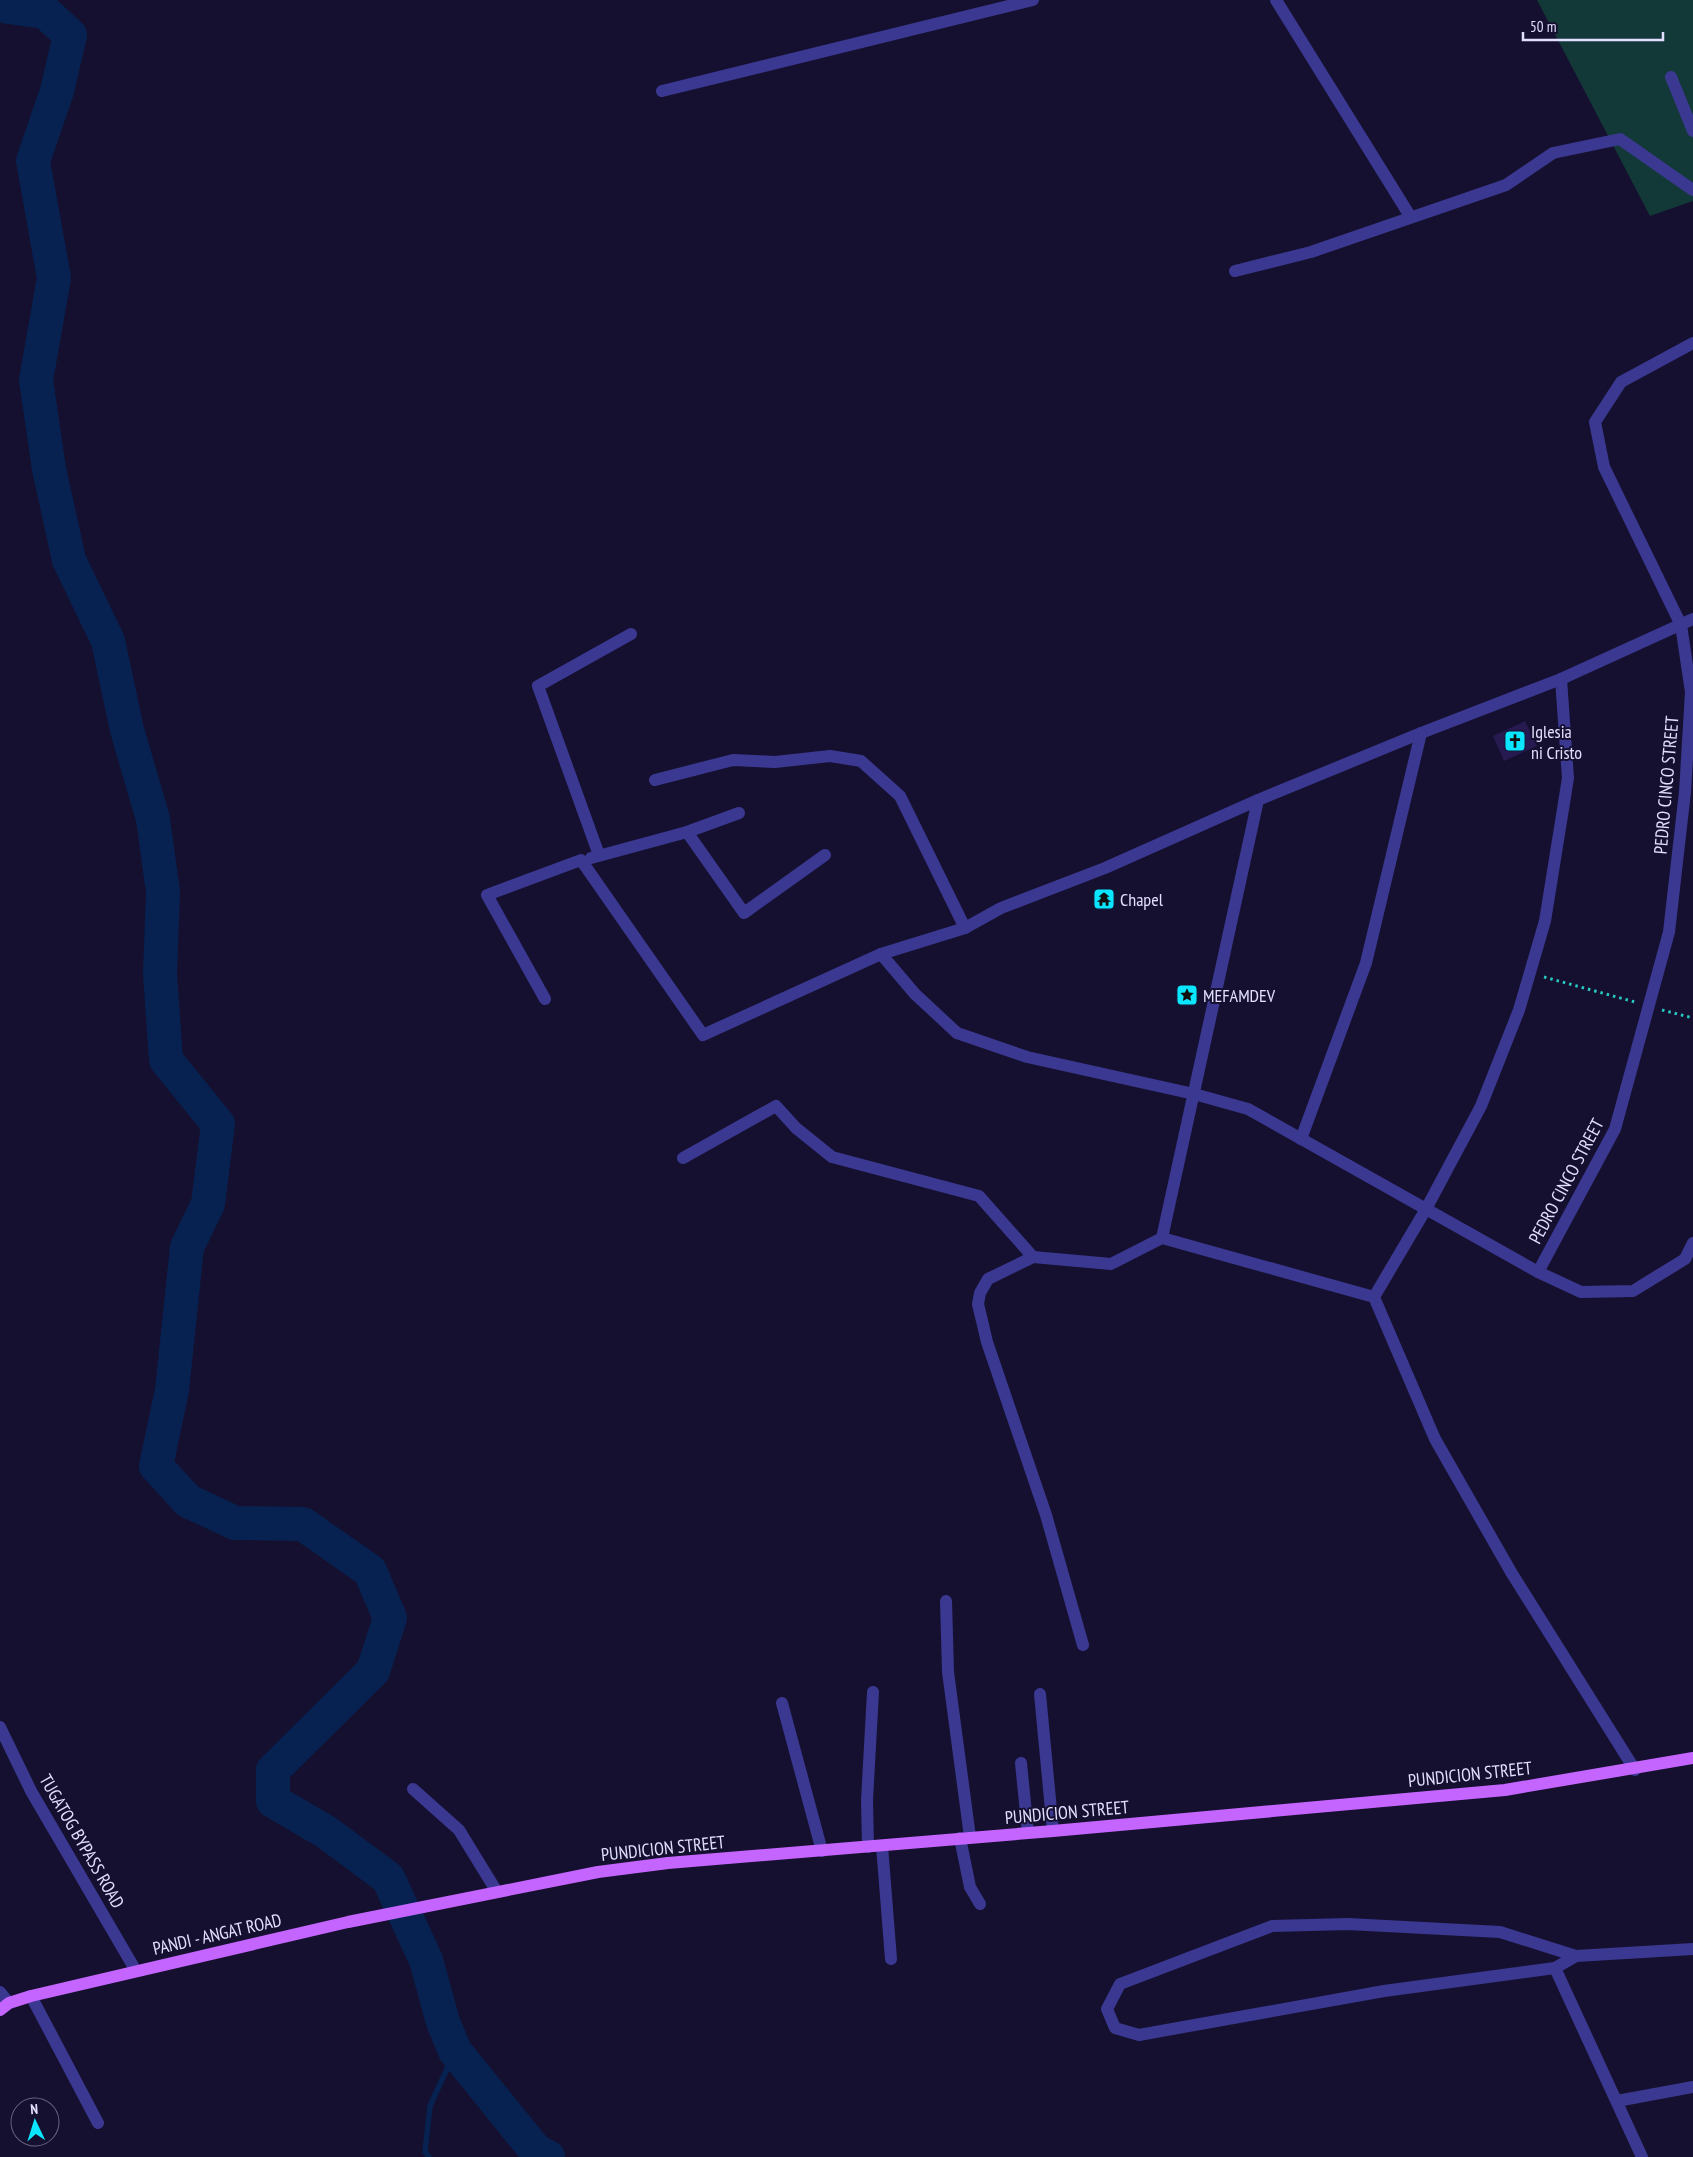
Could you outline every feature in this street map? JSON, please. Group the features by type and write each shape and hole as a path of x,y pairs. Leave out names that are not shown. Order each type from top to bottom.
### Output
{"main road":[{"name":"PUNDICION STREET","path":"445,1903 598,1872 668,1863 882,1846 1505,1790 1634,1770 1693,1758"},
{"name":"PANDI - ANGAT ROAD","path":"4,2006 31,1996 136,1971 348,1922 445,1903"}],"street":[{"path":"662,91 1033,0"},
{"path":"1276,0 1410,216"},
{"path":"1671,77 1693,131"},
{"path":"1235,271 1311,252 1410,216 1506,185 1552,153 1620,139 1693,190"},
{"name":"PEDRO CINCO STREET","path":"1538,1272 1615,1129 1669,932 1685,792 1691,692 1681,624 1604,467 1595,422 1621,382 1693,343"},
{"path":"581,860 703,1035 881,954 965,928 1001,908 1105,868 1258,800 1421,733 1561,679 1693,619"},
{"path":"599,855 538,686 631,634"},
{"path":"1374,1297 1426,1209 1481,1106 1519,1010 1545,921 1568,778 1561,679"},
{"path":"1301,1139 1366,963 1421,733"},
{"path":"655,780 733,760 775,762 830,756 861,761 900,796 965,928"},
{"path":"1162,1238 1258,800"},
{"path":"545,999 487,895 581,860 687,832 739,813"},
{"path":"687,832 744,913 825,855"},
{"path":"881,954 914,994 958,1033 1027,1057 1194,1094 1248,1110 1538,1272 1581,1292 1633,1291 1685,1259 1693,1243"},
{"path":"683,1158 776,1106 796,1128 832,1157 978,1196 1033,1257"},
{"path":"1083,1645 1046,1515 987,1342 978,1304 980,1293 988,1279 1033,1257 1111,1264 1162,1238 1374,1297"},
{"path":"1374,1297 1435,1439 1511,1572 1634,1770"},
{"path":"946,1601 948,1672 970,1887 980,1904"},
{"path":"868,1847 866,1800 873,1692"},
{"path":"1040,1694 1053,1831"},
{"path":"782,1703 822,1851"},
{"name":"TUGATOG BYPASS ROAD","path":"0,1727 32,1791 136,1971"},
{"path":"1020,1763 1028,1833"},
{"path":"413,1788 459,1830 497,1892"},
{"path":"882,1846 891,1959"},
{"path":"1576,1956 1556,1968 1384,1991 1140,2035 1114,2028 1107,2009 1120,1984 1272,1926 1348,1924 1500,1932 1576,1956 1693,1949"},
{"path":"1556,1968 1642,2157"},
{"path":"0,1992 4,2006"},
{"path":"31,1996 98,2123"},
{"path":"1617,2101 1693,2087"}],"path":[{"path":"1530,973 1693,1018"}],"green space":[{"path":"1537,0 1693,0 1693,201 1650,216"}],"building":[{"name":"Iglesia ni Cristo","path":"1525,721 1537,746 1504,761 1493,736"}],"waterway":[{"path":"0,1 8,7 45,12 70,35 57,91 33,161 54,278 36,380 49,469 69,560 108,641 127,730 153,819 163,892 160,974 166,1060 218,1124 208,1204 187,1247 172,1390 156,1466 188,1501 235,1523 303,1524 370,1571 390,1618 373,1671 273,1770 273,1801 326,1832 388,1878 426,1960 443,2022 455,2051 536,2151 548,2157"},
{"path":"429,2157 425,2152 430,2106 455,2051"}],"place":[{"name":"Iglesia ni Cristo","path":"1515,741"},
{"name":"Chapel","path":"1104,899"},
{"name":"MEFAMDEV","path":"1187,995"}]}
